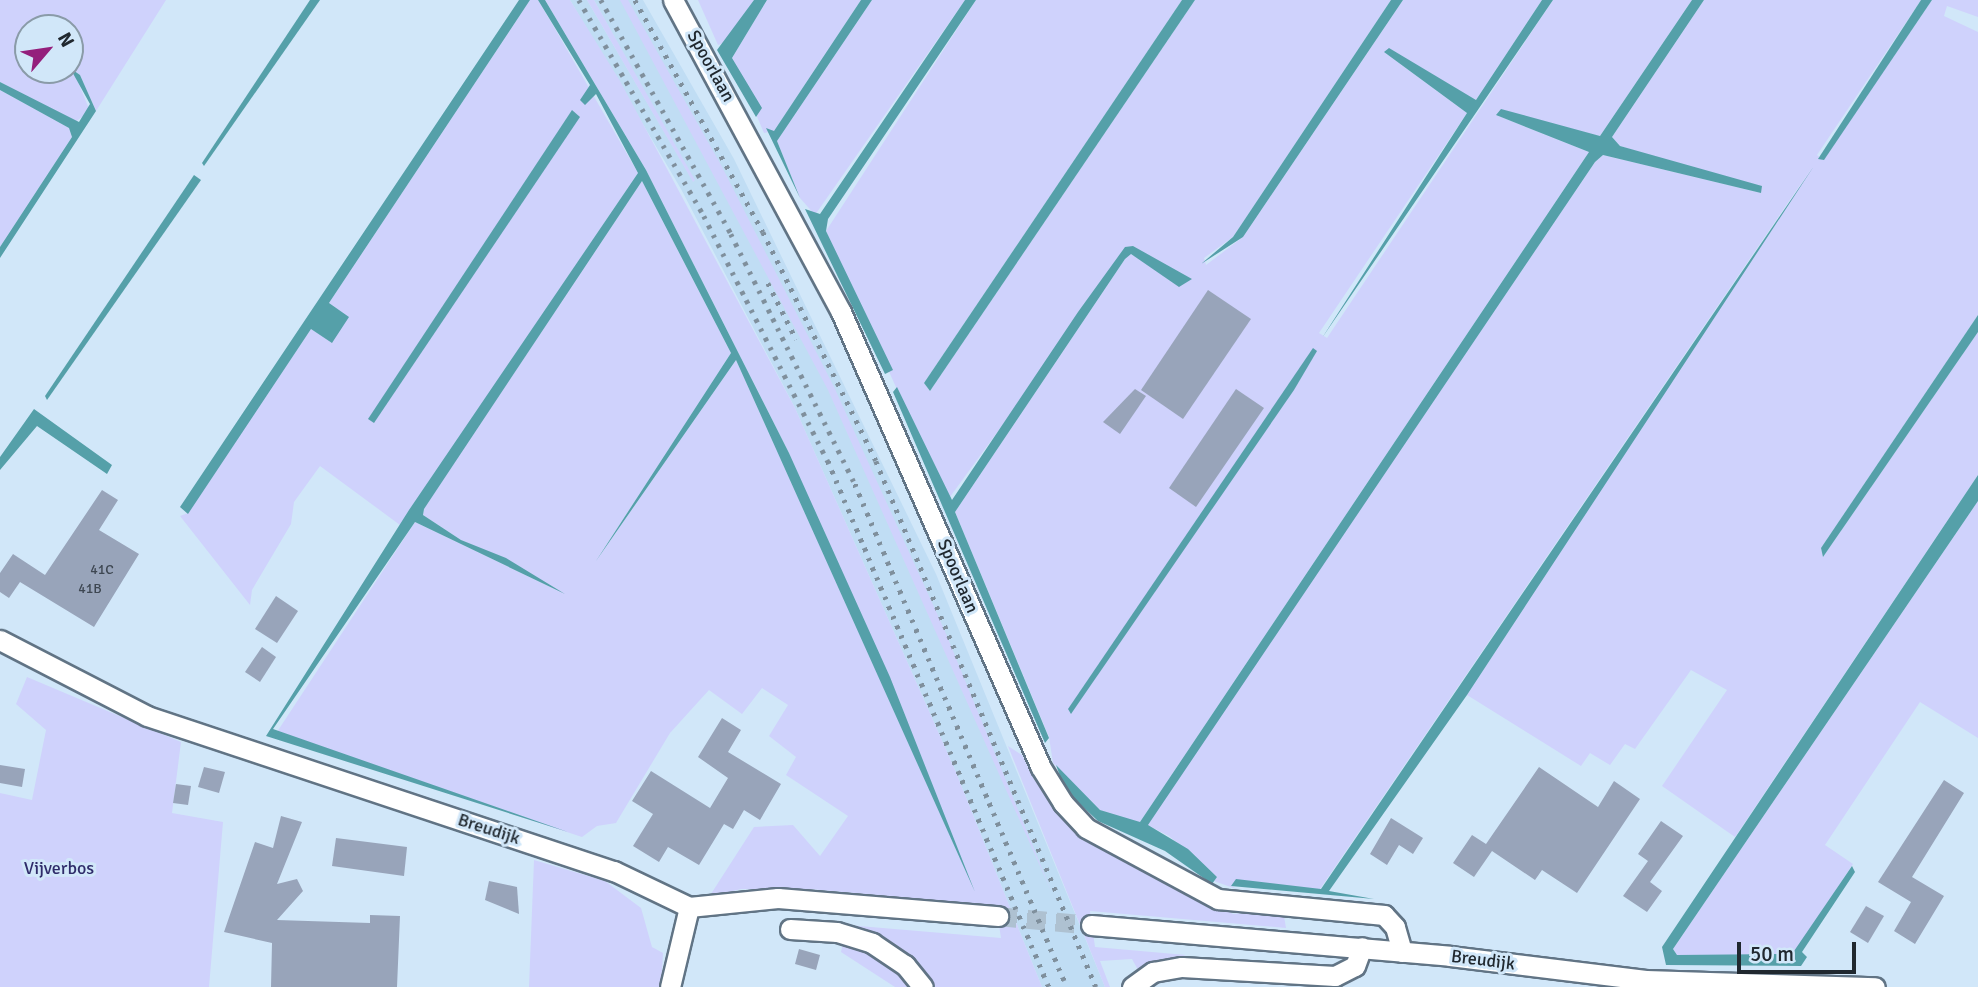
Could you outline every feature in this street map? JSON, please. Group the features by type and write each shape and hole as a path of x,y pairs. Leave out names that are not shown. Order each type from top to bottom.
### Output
{"street":[{"name":"Spoorlaan","path":"673,0 841,312 1040,766 1063,803 1086,828 1218,899 1384,915 1395,927 1402,952"},
{"name":"Breudijk","path":"0,640 147,716 614,871 690,907"},
{"path":"670,987 690,907 778,898 998,916"},
{"name":"Breudijk","path":"1091,925 1362,947 1646,980 1875,987"},
{"path":"790,929 837,932 872,943 905,965 923,987"},
{"path":"1132,987 1153,972 1182,967 1335,976 1355,965 1362,947"}],"shaded area":[{"path":"310,0 320,0 204,166 202,163"},
{"path":"519,0 530,0 329,303 349,317 332,343 311,329 188,514 180,507"},
{"path":"538,0 545,0 646,170 789,453 890,677 975,892 736,360 596,561 731,353 642,181 424,509 423,515 461,540 506,558 565,594 415,522 273,729 568,832 266,736 409,510 638,173 596,94 585,105 580,100 590,85"},
{"path":"570,0 587,0 693,181 594,0 643,0 734,159 936,574 1105,987 1042,987 955,770 795,408 681,189"},
{"path":"754,0 767,0 732,58 762,108 756,117 717,50"},
{"path":"861,0 872,0 777,141 800,198 766,128 774,131"},
{"path":"965,0 976,0 828,219 826,231 893,370 885,374 805,209 820,214"},
{"path":"1182,0 1195,0 930,391 924,383"},
{"path":"1391,0 1403,0 1243,237 1201,264 1233,237"},
{"path":"1542,0 1553,0 1322,338 1467,113 1384,52 1389,48 1476,100"},
{"path":"1692,0 1704,0 1612,137 1620,146 1762,186 1761,193 1603,155 1595,162 1148,825 1188,849 1217,877 1212,884 1165,851 1098,821 1065,790 1056,765 1100,810 1140,822 1589,152 1496,115 1501,109 1600,136"},
{"path":"1921,0 1932,0 1824,160 1818,159"},
{"path":"0,82 79,122 90,104 79,84 84,84 96,111 0,258 0,247 72,137 69,128 0,90"},
{"path":"572,110 580,117 374,423 368,419"},
{"path":"1814,166 1467,695 1329,891 1374,899 1231,886 1236,879 1321,889"},
{"path":"194,175 201,180 47,400 45,396"},
{"path":"1133,246 1192,279 1179,287 1131,254 1125,259 955,512 1049,738 1045,743 893,392 897,387 952,500 1078,312 1125,247"},
{"path":"1978,315 1978,332 1823,557 1821,548"},
{"path":"1313,348 1317,351 1294,390 1071,714 1068,709"},
{"path":"34,409 112,465 107,474 37,426 0,470 0,457"},
{"path":"1978,475 1978,501 1673,949 1677,955 1792,954 1852,866 1855,872 1802,952 1807,957 1801,966 1666,965 1662,947"}],"green space":[{"path":"0,0 166,0 96,111 84,84 84,14 14,14 14,84 79,84 90,111 74,123 0,82"},
{"path":"530,0 538,0 638,173 400,525 320,466 294,502 291,524 252,590 250,605 180,516 188,513 311,329 332,342 329,303"},
{"path":"545,0 570,0 620,81 795,408 955,770 1042,987 935,987 916,959 847,925 1001,938 996,906 810,889 741,889 709,897 754,827 793,825 820,856 848,816 786,775 796,757 769,736 788,705 762,688 742,714 709,690 670,733 616,823 597,826 582,837 275,735 415,522 565,594 461,540 423,515 424,508 642,181 731,353 596,561 736,360 975,891 789,453 646,170"},
{"path":"587,0 594,0 695,180 693,182"},
{"path":"620,0 628,0 721,165 834,387 944,629 1052,893 828,390"},
{"path":"698,0 754,0 726,42 718,45"},
{"path":"767,0 861,0 774,131 764,133 732,58"},
{"path":"872,0 965,0 815,215 800,198 777,141"},
{"path":"976,0 1182,0 924,383 930,391 1195,0 1391,0 1233,237 1204,258 1206,265 1243,237 1403,0 1542,0 1476,100 1384,52 1467,113 1319,333 1327,338 1553,0 1692,0 1600,136 1496,115 1589,152 1140,822 1132,825 1100,810 1053,763 1049,737 955,512 1125,259 1130,254 1180,276 1133,246 947,501 826,231"},
{"path":"1704,0 1921,0 1817,155 1823,160 1932,0 1978,0 1978,17 1947,6 1944,16 1978,32 1978,315 1821,548 1823,557 1978,332 1978,475 1735,837 1662,786 1727,690 1691,670 1635,749 1625,744 1610,765 1590,753 1581,766 1467,695 1813,166 1320,889 1231,886 1239,890 1214,881 1217,877 1169,836 1147,825 1595,162 1603,155 1761,193 1620,146 1612,137"},
{"path":"0,90 69,128 72,137 0,247"},
{"path":"1978,501 1978,738 1920,702 1825,845 1853,864 1793,955 1677,955 1673,949"},
{"name":"Vijverbos","path":"27,677 181,742 172,813 223,822 209,987 0,987 0,793 32,800 46,730 16,704"},
{"path":"1008,746 1022,755 1035,781 1041,778 1076,826 1233,914 1283,910 1286,928 1090,911 1095,947 1186,955 1138,970 1132,959 1100,961 1110,987 1105,987"},
{"path":"534,860 605,881 641,908 652,947 663,953 661,987 529,987"},
{"path":"843,943 883,959 909,987 895,987 841,952"}],"building":[{"path":"1208,290 1251,319 1183,419 1141,390"},
{"path":"1135,389 1146,396 1120,434 1103,422"},
{"path":"1236,389 1264,408 1196,507 1169,488"},
{"path":"102,490 118,500 99,530 139,554 94,627 20,582 9,598 0,592 0,573 13,554 45,575"},
{"path":"276,596 298,611 277,643 255,629"},
{"path":"262,647 276,657 260,682 245,672"},
{"path":"722,718 741,730 728,752 781,784 760,820 744,810 733,829 724,824 699,865 668,847 659,862 633,846 653,814 632,801 651,771 710,808 728,778 698,757"},
{"path":"0,765 25,769 22,787 0,783"},
{"path":"204,767 225,772 219,793 198,787"},
{"path":"1539,767 1598,807 1614,781 1640,799 1577,893 1542,870 1535,880 1492,851 1474,877 1453,863 1472,835 1486,844"},
{"path":"1944,780 1964,793 1912,877 1944,896 1915,944 1894,931 1911,902 1878,882"},
{"path":"176,784 191,786 188,805 173,803"},
{"path":"281,816 302,822 277,884 297,879 303,891 277,920 370,923 370,915 400,916 397,987 271,987 272,943 224,932 255,842 273,848"},
{"path":"1391,818 1423,838 1413,854 1399,845 1387,865 1370,854"},
{"path":"1661,821 1683,836 1650,882 1662,891 1647,912 1623,896 1648,861 1638,854"},
{"path":"336,838 407,847 404,876 332,866"},
{"path":"489,881 517,887 519,914 485,900"},
{"path":"1866,906 1884,916 1868,943 1850,932"},
{"path":"799,949 820,955 816,970 795,964"}],"tunnel":[{"path":"998,916 1091,925"}],"railway":[{"path":"579,0 704,216 828,461 1049,987"},
{"path":"601,0 731,234 855,484 1067,987"},
{"path":"635,0 763,232 876,461 1096,987"},
{"path":"768,283 796,339"}]}
